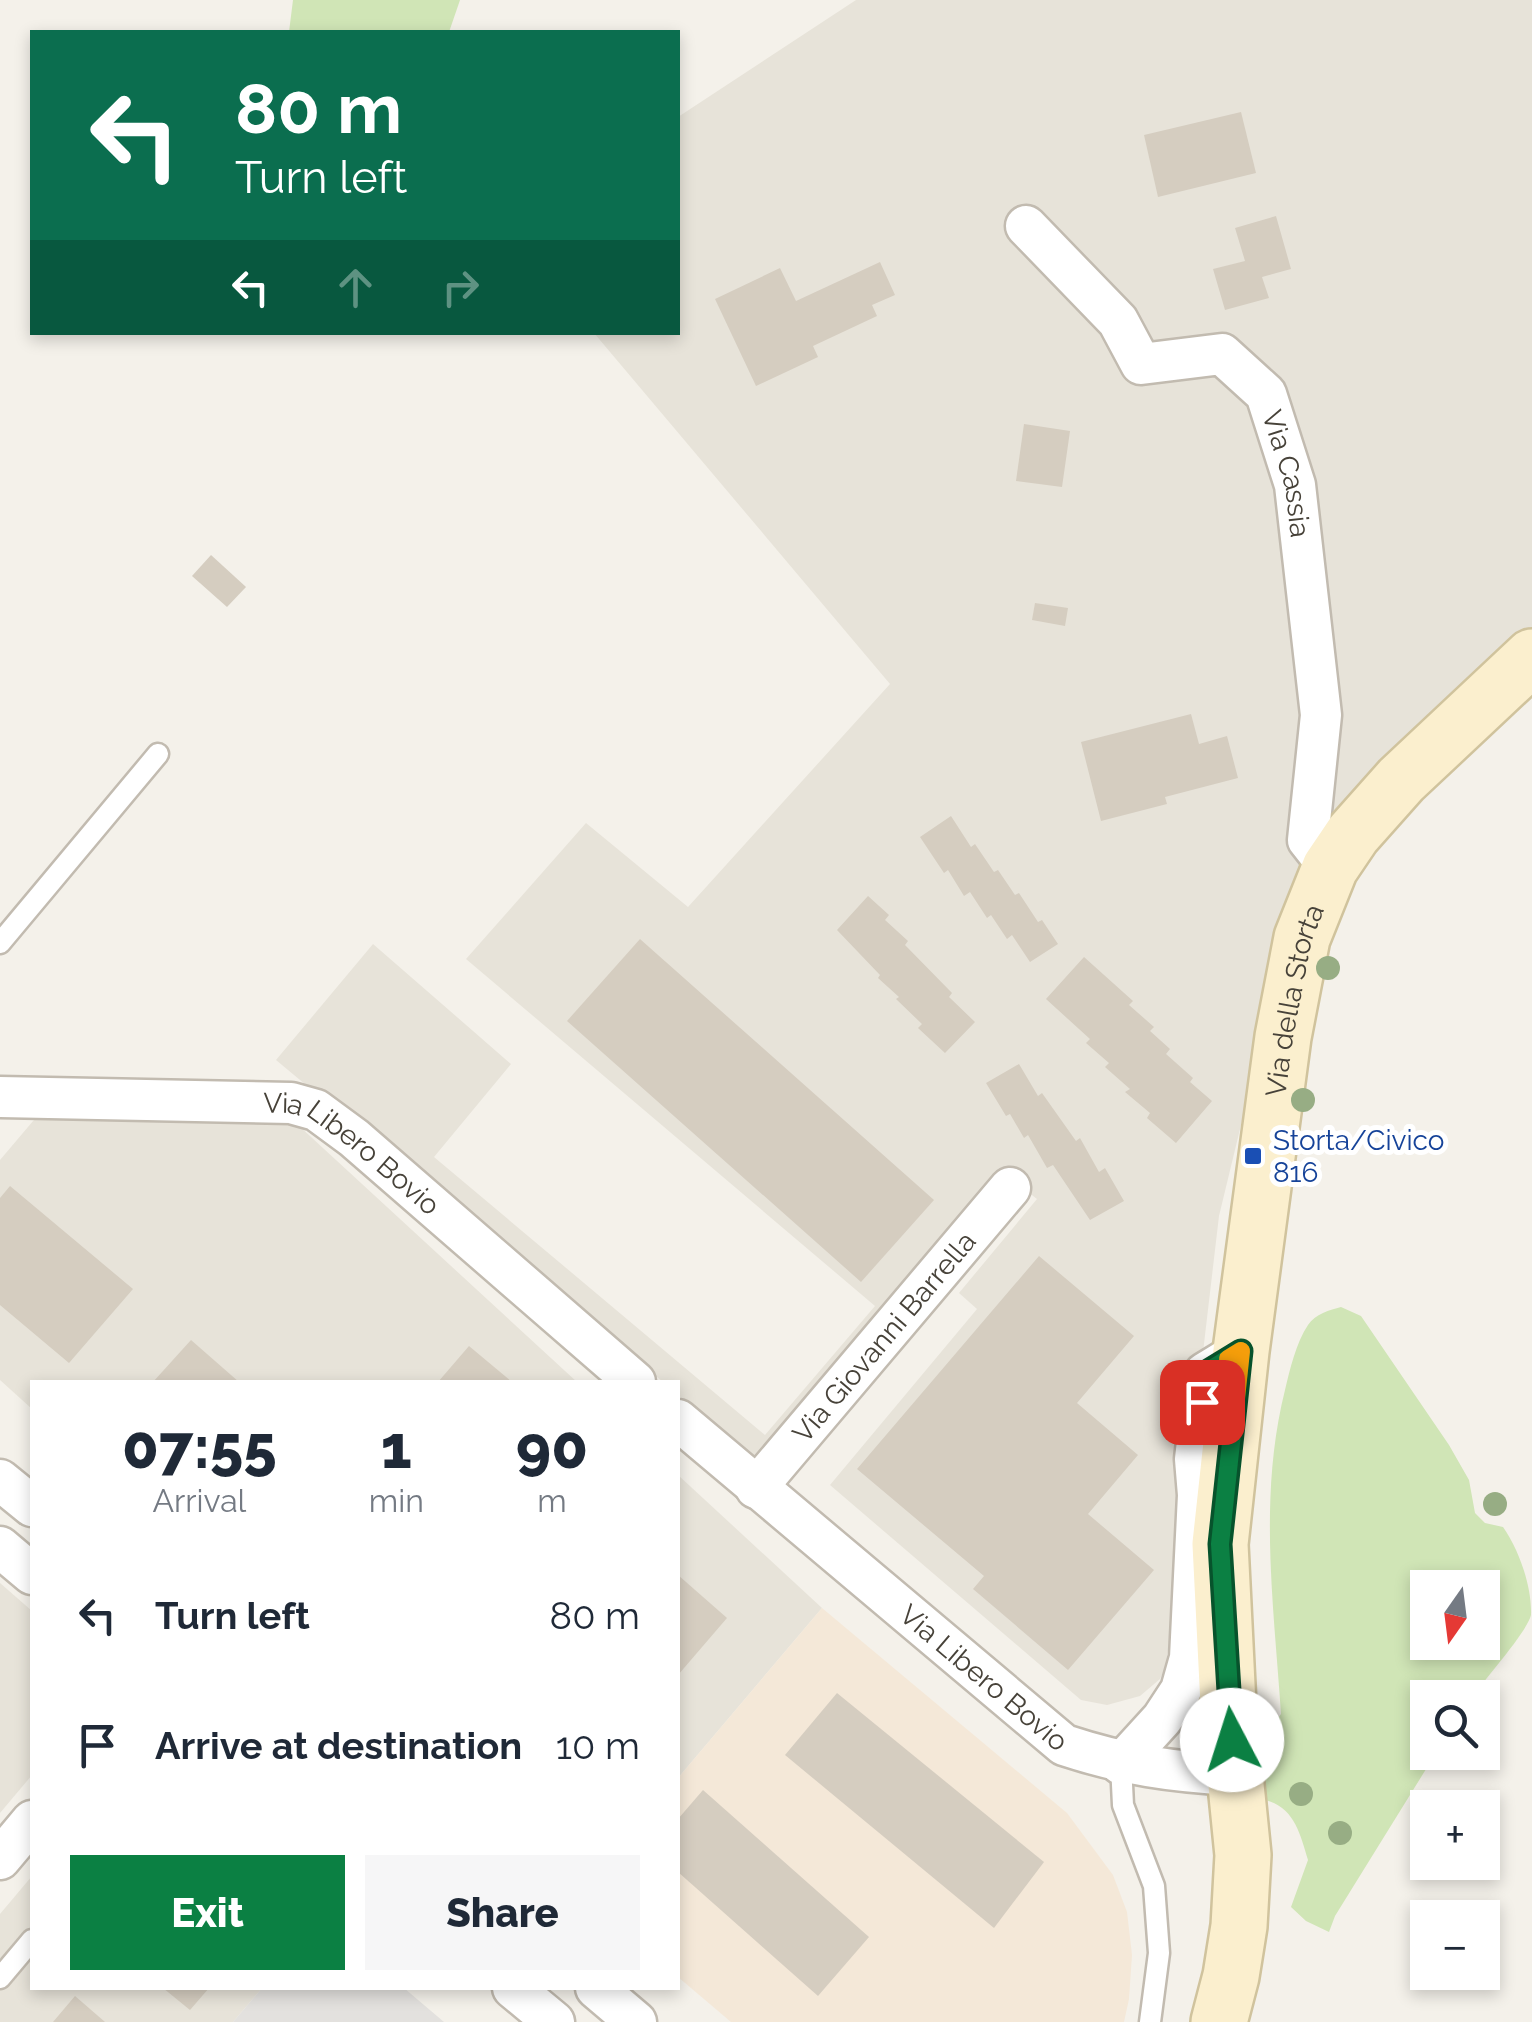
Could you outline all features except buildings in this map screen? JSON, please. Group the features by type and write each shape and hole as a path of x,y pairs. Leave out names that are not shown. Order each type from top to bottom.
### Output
{"main road":[{"name":"Via della Storta","path":"1219,2022 1239,1926 1243,1855 1228,1705 1220,1544 1282,1036 1302,938 1330,868 1353,834 1401,780 1532,657"}],"street":[{"name":"Via Cassia","path":"1026,226 1118,321 1141,364 1222,354 1266,394 1296,485 1321,715 1308,840 1330,868"},
{"name":"Via Libero Bovio","path":"0,1097 291,1103 316,1110 354,1138 632,1380"},
{"name":"Via Giovanni Barrella","path":"756,1488 1010,1188"},
{"path":"1121,1764 1162,1719 1181,1690 1190,1658 1198,1495 1195,1459 1205,1373 1241,1351"},
{"name":"Via Libero Bovio","path":"680,1422 1064,1746 1121,1764 1236,1775"},
{"path":"0,1480 30,1504"},
{"path":"0,1547 30,1572"},
{"path":"0,1859 30,1823"},
{"path":"514,1990 554,2022"},
{"path":"598,1990 636,2022"}],"lane":[{"path":"0,943 158,754"},
{"path":"1121,1764 1123,1805 1154,1886 1159,1953 1150,2022"},
{"path":"0,1978 30,1942"}],"shaded area":[{"path":"856,0 1532,0 1532,634 1298,889 1219,1216 1166,1667 1160,1679 1140,1696 1107,1705 1081,1700 830,1485 977,1309 959,1293 1037,1199 1004,1173 764,1458 750,1456 680,1397 680,1380 661,1380 276,1060 373,944 511,1064 434,1157 765,1435 875,1306 466,959 586,823 688,907 890,684 596,335 680,335 680,116"},
{"path":"39,1114 298,1125 575,1380 30,1380 30,1407 0,1380 0,1160"},
{"path":"680,1477 822,1608 680,1776"},
{"path":"0,1583 30,1609 30,1777 0,1813"},
{"path":"822,1608 1067,1813 1113,1875 1127,1912 1132,1955 1124,2022 731,2022 680,1979 680,1776"},
{"path":"30,1878 30,1990 260,1990 233,2022 0,2022 0,1914"},
{"path":"260,1990 406,1990 444,2022 233,2022"}],"green space":[{"path":"293,0 460,0 450,30 289,30"},
{"path":"1341,1307 1361,1316 1449,1445 1469,1480 1475,1513 1485,1523 1503,1527 1509,1536 1527,1580 1531,1604 1528,1623 1485,1680 1410,1680 1410,1770 1425,1770 1410,1790 1329,1932 1306,1921 1291,1907 1308,1860 1289,1815 1265,1800 1256,1719 1275,1722 1281,1714 1270,1552 1277,1430 1297,1348 1308,1325 1323,1313"}],"slow traffic":[{"path":"1228,1359 1241,1351 1233,1427"}],"place":[{"name":"Storta/Civico 816","path":"1253,1156"}],"route":[{"path":"1202,1402 1205,1373 1241,1351 1220,1544 1232,1740"}]}
